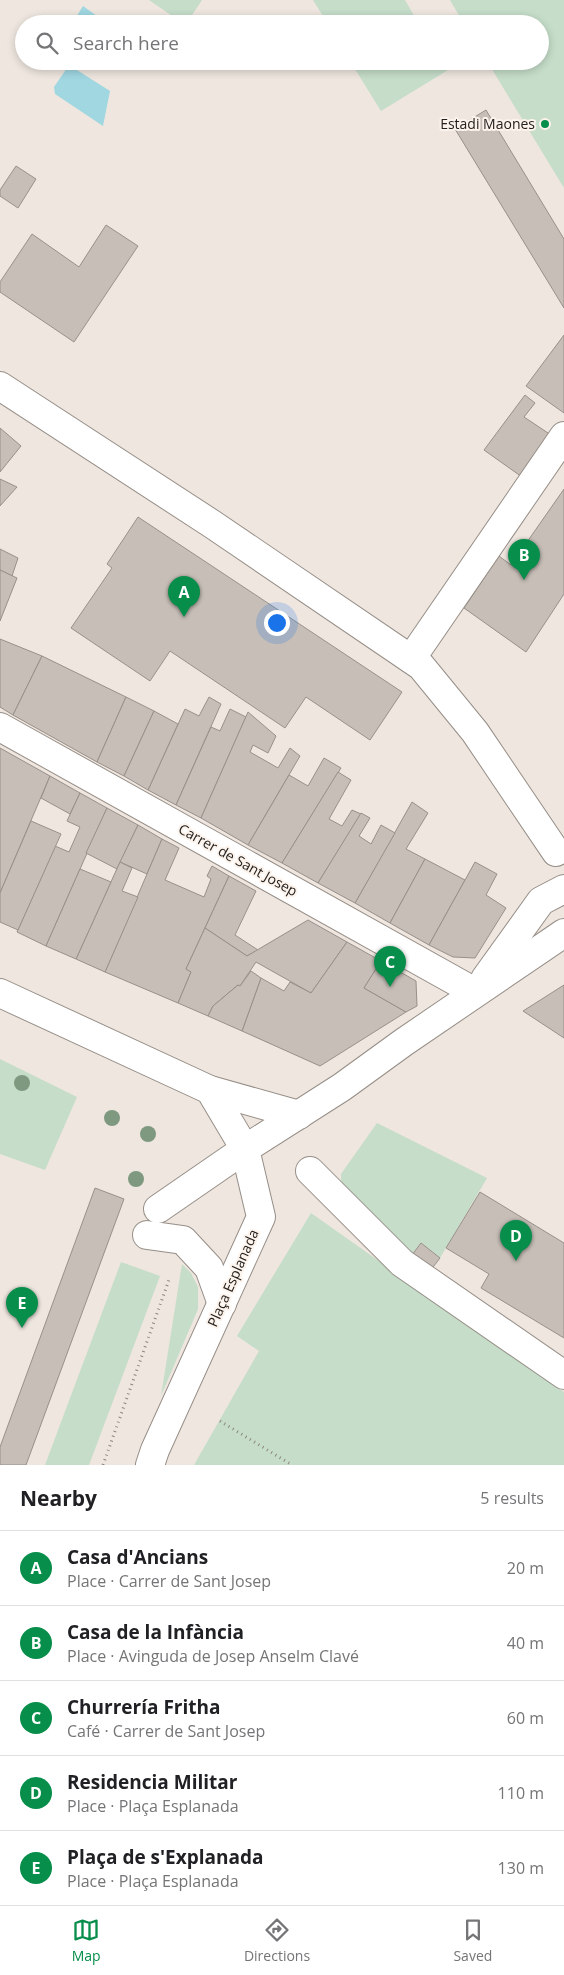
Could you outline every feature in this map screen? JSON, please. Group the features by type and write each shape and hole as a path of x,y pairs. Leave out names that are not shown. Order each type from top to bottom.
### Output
{"street":[{"path":"0,386 212,524 421,666 475,732 561,855"},
{"path":"411,659 564,436"},
{"name":"Carrer de Sant Josep","path":"0,727 475,992"},
{"path":"475,992 540,901 564,888"},
{"path":"158,1209 244,1149 299,1115 475,992 564,933"},
{"path":"0,993 210,1090 299,1115"},
{"name":"Plaça Esplanada","path":"150,1465 155,1450 261,1217 244,1149 210,1090"},
{"path":"310,1171 402,1263 564,1375"},
{"path":"147,1235 183,1240 209,1268 222,1304"}],"path":[{"path":"220,1421 292,1465"}],"green space":[{"path":"149,0 202,0 192,15 171,15"},
{"path":"313,0 405,0 414,15 322,15"},
{"name":"Estadi Maones","path":"450,0 564,0 564,188 492,70 549,70 549,15 459,15"},
{"path":"356,70 448,70 381,111"},
{"path":"0,1059 77,1097 45,1170 0,1154"},
{"path":"377,1123 487,1178 440,1258 421,1243 412,1255 341,1186 341,1174"},
{"path":"311,1213 564,1392 564,1465 194,1465 259,1351 237,1336"},
{"path":"121,1262 160,1276 89,1465 45,1465"},
{"path":"182,1264 191,1273 198,1287 198,1309 161,1396"}],"water":[{"path":"83,6 96,15 78,15"},
{"path":"66,70 77,70 110,91 103,126 55,94 54,87"}],"building":[{"path":"486,110 564,239 564,308 455,129"},
{"path":"16,166 36,179 18,208 0,196 0,190"},
{"path":"106,225 138,246 74,342 0,292 0,282 32,234 79,267"},
{"path":"564,335 564,413 526,386"},
{"path":"525,395 535,403 524,417 551,435 522,477 484,450"},
{"path":"0,428 21,446 0,472"},
{"path":"0,479 17,487 0,506"},
{"path":"564,489 564,594 526,652 464,608 499,556 511,565"},
{"path":"138,517 402,692 370,740 306,697 285,728 170,651 150,681 71,628 112,568 107,564"},
{"path":"0,549 18,558 12,576 0,570"},
{"path":"0,570 17,578 0,621"},
{"path":"0,639 42,656 13,715 0,707"},
{"path":"42,656 126,697 97,762 13,715"},
{"path":"126,697 154,711 124,776 97,762"},
{"path":"209,697 221,704 176,805 148,790 185,709 199,716"},
{"path":"230,709 246,717 201,818 176,805 211,727 220,731"},
{"path":"154,711 178,724 148,790 124,776"},
{"path":"248,712 276,736 268,753 253,745 250,752 278,768 290,748 300,756 248,845 201,818"},
{"path":"0,748 50,776 0,893"},
{"path":"324,758 341,768 282,863 248,845 289,775 308,786"},
{"path":"338,772 351,780 329,819 342,826 352,810 361,814 318,883 282,863"},
{"path":"50,776 80,793 70,814 41,798"},
{"path":"80,793 107,808 46,946 17,932 55,846 69,852 80,827 67,821"},
{"path":"412,802 428,813 406,849 425,859 390,923 355,903"},
{"path":"107,808 138,825 117,869 86,853"},
{"path":"361,813 370,818 359,836 371,844 381,825 395,833 355,903 318,883"},
{"path":"31,821 61,834 18,930 0,922 0,893"},
{"path":"138,825 162,839 147,874 120,862"},
{"path":"162,839 179,848 165,880 204,897 211,879 207,876 212,866 229,876 186,969 191,972 178,1003 105,972"},
{"path":"425,859 465,880 429,945 390,923"},
{"path":"120,862 132,868 122,891 138,897 105,972 76,959"},
{"path":"475,862 497,874 486,895 506,908 475,958 453,957 429,945"},
{"path":"80,869 111,882 76,959 46,946"},
{"path":"229,876 256,891 235,935 258,950 247,956 205,928"},
{"path":"308,920 347,942 311,993 256,962 240,986 238,985 213,1006 208,1016 178,1003 191,972 186,969 205,928 247,956"},
{"path":"347,942 381,961 364,988 406,1012 320,1066 242,1031 261,978 284,991 290,982 311,993"},
{"path":"381,961 416,981 417,1006 406,1012 364,988"},
{"path":"251,971 261,978 242,1031 208,1016 213,1006 238,985 240,986"},
{"path":"564,985 564,1038 523,1011"},
{"path":"95,1188 124,1199 26,1465 0,1465 0,1447"},
{"path":"480,1192 564,1243 564,1338 481,1288 489,1274 446,1248"},
{"path":"421,1243 440,1258 430,1271 412,1255"}],"place":[{"name":"Estadi Maones","path":"545,124"},
{"name":"Casa de la Infància","path":"524,580"},
{"name":"Casa d'Ancians","path":"184,617"},
{"name":"Churrería Fritha","path":"390,987"},
{"name":"Residencia Militar","path":"516,1261"},
{"name":"Plaça de s'Explanada","path":"22,1328"}]}
